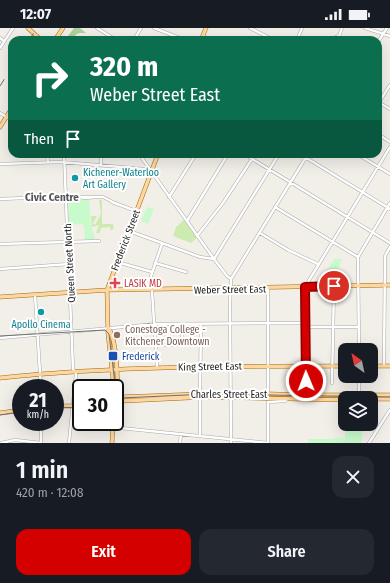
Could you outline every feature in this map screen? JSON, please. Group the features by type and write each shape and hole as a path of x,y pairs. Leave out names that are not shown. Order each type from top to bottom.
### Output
{"main road":[{"path":"28,28 36,36"},
{"path":"0,127 7,117"},
{"name":"Frederick Street","path":"115,369 109,342 107,290 156,158"},
{"name":"Weber Street East","path":"0,297 107,290 390,285"},
{"name":"King Street East","path":"0,378 74,371 115,369 200,366 338,366"},
{"path":"378,366 390,366"},
{"path":"114,379 115,369"},
{"path":"115,369 117,379"},
{"name":"Charles Street East","path":"124,401 230,393 268,394 338,399"},
{"name":"Charles Street East","path":"124,396 200,395 230,398 338,396"},
{"name":"Charles Street East","path":"378,395 390,395"},
{"path":"378,399 390,399"},
{"path":"64,407 72,407"},
{"path":"0,413 12,411"},
{"path":"112,443 113,431"}],"street":[{"path":"0,48 13,28"},
{"path":"97,28 106,36"},
{"path":"154,28 175,36"},
{"path":"250,28 265,36"},
{"path":"339,36 342,28"},
{"path":"366,28 390,36"},
{"path":"383,34 387,28"},
{"path":"0,38 4,41"},
{"path":"382,97 390,85"},
{"path":"0,112 7,117"},
{"path":"305,397 305,287 390,148"},
{"path":"48,158 48,162"},
{"name":"Queen Street North","path":"64,158 74,379"},
{"path":"101,158 101,166"},
{"path":"143,158 151,172 197,236 227,276 231,279"},
{"path":"169,196 193,158"},
{"path":"187,221 226,158"},
{"path":"214,259 277,158"},
{"path":"231,441 231,279 306,158 389,208"},
{"path":"363,158 390,174"},
{"path":"197,236 223,203 252,159 372,232 390,245 385,256 384,366"},
{"path":"0,164 48,162 144,169 151,172"},
{"path":"144,169 147,164"},
{"path":"0,199 66,196 97,197 107,198 136,211"},
{"path":"359,343 358,257 372,232 389,208 390,203"},
{"path":"275,207 358,257"},
{"path":"129,231 200,257 214,259"},
{"path":"260,232 288,250 318,264"},
{"path":"0,244 99,241"},
{"path":"157,368 152,272 162,244"},
{"path":"117,262 152,272"},
{"path":"155,263 186,272"},
{"path":"0,269 69,264"},
{"path":"332,383 334,286"},
{"path":"268,288 268,394"},
{"path":"35,295 40,379"},
{"path":"0,338 72,333 154,324 305,323"},
{"path":"200,436 201,324"},
{"path":"305,327 359,327"},
{"path":"182,333 183,344"},
{"path":"156,345 200,344"},
{"path":"124,429 200,436 231,441 268,443 268,402 285,401 287,398"},
{"name":"Queen Street North","path":"69,443 72,407"},
{"path":"370,443 390,410"},
{"path":"1,443 11,440 41,443 41,431"},
{"path":"180,443 181,434"}],"green space":[{"path":"74,28 80,28 86,33 81,33 75,36 68,36"},
{"path":"70,198 89,199 91,225 95,239 85,240 84,226 82,224 69,225 67,200"},
{"path":"99,200 102,200 102,224 113,224 114,228 111,231 110,227 101,228 100,233 96,233 99,225 92,227 91,216 97,216 93,223 95,225 101,214"},
{"path":"147,207 154,209 148,224 141,221"},
{"path":"184,220 197,238 191,243 173,236 176,227"},
{"path":"334,259 342,259 333,284 329,284 330,274 325,274"},
{"path":"345,431 363,431 362,443 308,443 308,439 332,439 338,437 345,439"}],"tram line":[{"path":"0,336 105,330 109,334 116,392 121,398 208,394 390,397"},
{"path":"64,407 72,408"},
{"path":"0,415 12,413"}],"railway":[{"path":"32,36 37,28"},
{"path":"0,86 8,73"}],"place":[{"name":"Kichener-Waterloo Art Gallery","path":"75,178"},
{"name":"LASIK MD","path":"115,283"},
{"name":"Apollo Cinema","path":"41,312"},
{"name":"Conestoga College - Kitchener Downtown","path":"117,335"},
{"name":"Frederick","path":"113,356"}],"district":[{"name":"Civic Centre","path":"52,197"}],"route":[{"path":"306,381 305,287 334,286"}]}
